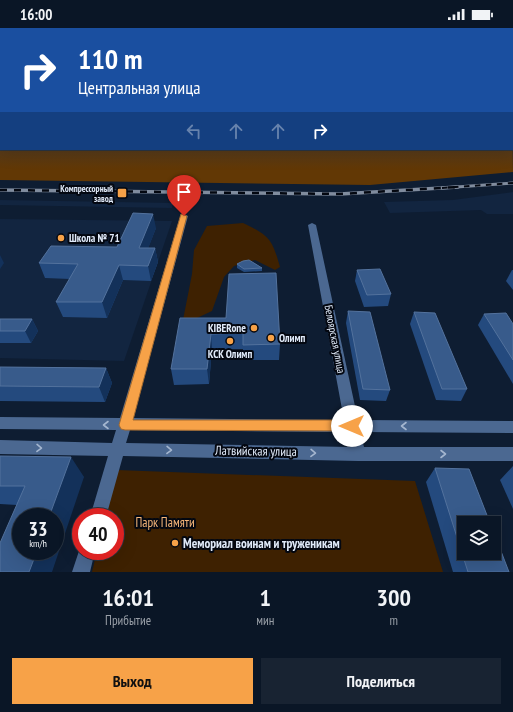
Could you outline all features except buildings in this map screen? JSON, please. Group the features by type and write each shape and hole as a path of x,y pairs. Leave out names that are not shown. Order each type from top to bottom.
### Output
{"street":[{"path":"101,508 184,216"},
{"name":"Белоярская улица","path":"312,225 358,454"},
{"path":"0,423 513,427"},
{"name":"Латвийская улица","path":"0,447 118,448 358,454 513,454"},
{"path":"81,572 85,560"}],"shaded area":[{"path":"0,150 513,150 513,172 370,185 0,180"},
{"path":"513,192 513,214 487,214 481,210 390,213 384,202 453,200"},
{"path":"0,200 173,203 172,208 0,205"},
{"path":"0,219 172,221 124,361 0,358"}],"green space":[{"path":"243,223 259,231 269,239 275,250 280,267 275,270 255,260 234,266 224,277 212,311 182,325 192,274 194,250 207,226"},
{"name":"Парк Памяти","path":"117,470 415,481 443,572 92,572 95,560 124,560 124,508 108,508"}],"railway":[{"path":"447,188 513,183"},
{"path":"447,188 458,187"},
{"path":"442,188 447,188"},
{"path":"0,190 340,194 447,188"}],"place":[{"name":"Компрессорный завод","path":"122,193"},
{"name":"Школа № 71","path":"61,238"},
{"name":"KIBERone","path":"254,328"},
{"name":"Олимп","path":"271,338"},
{"name":"КСК Олимп","path":"230,341"},
{"name":"Мемориал воинам и труженикам","path":"175,543"}],"route":[{"path":"184,216 125,425 352,426"}]}
